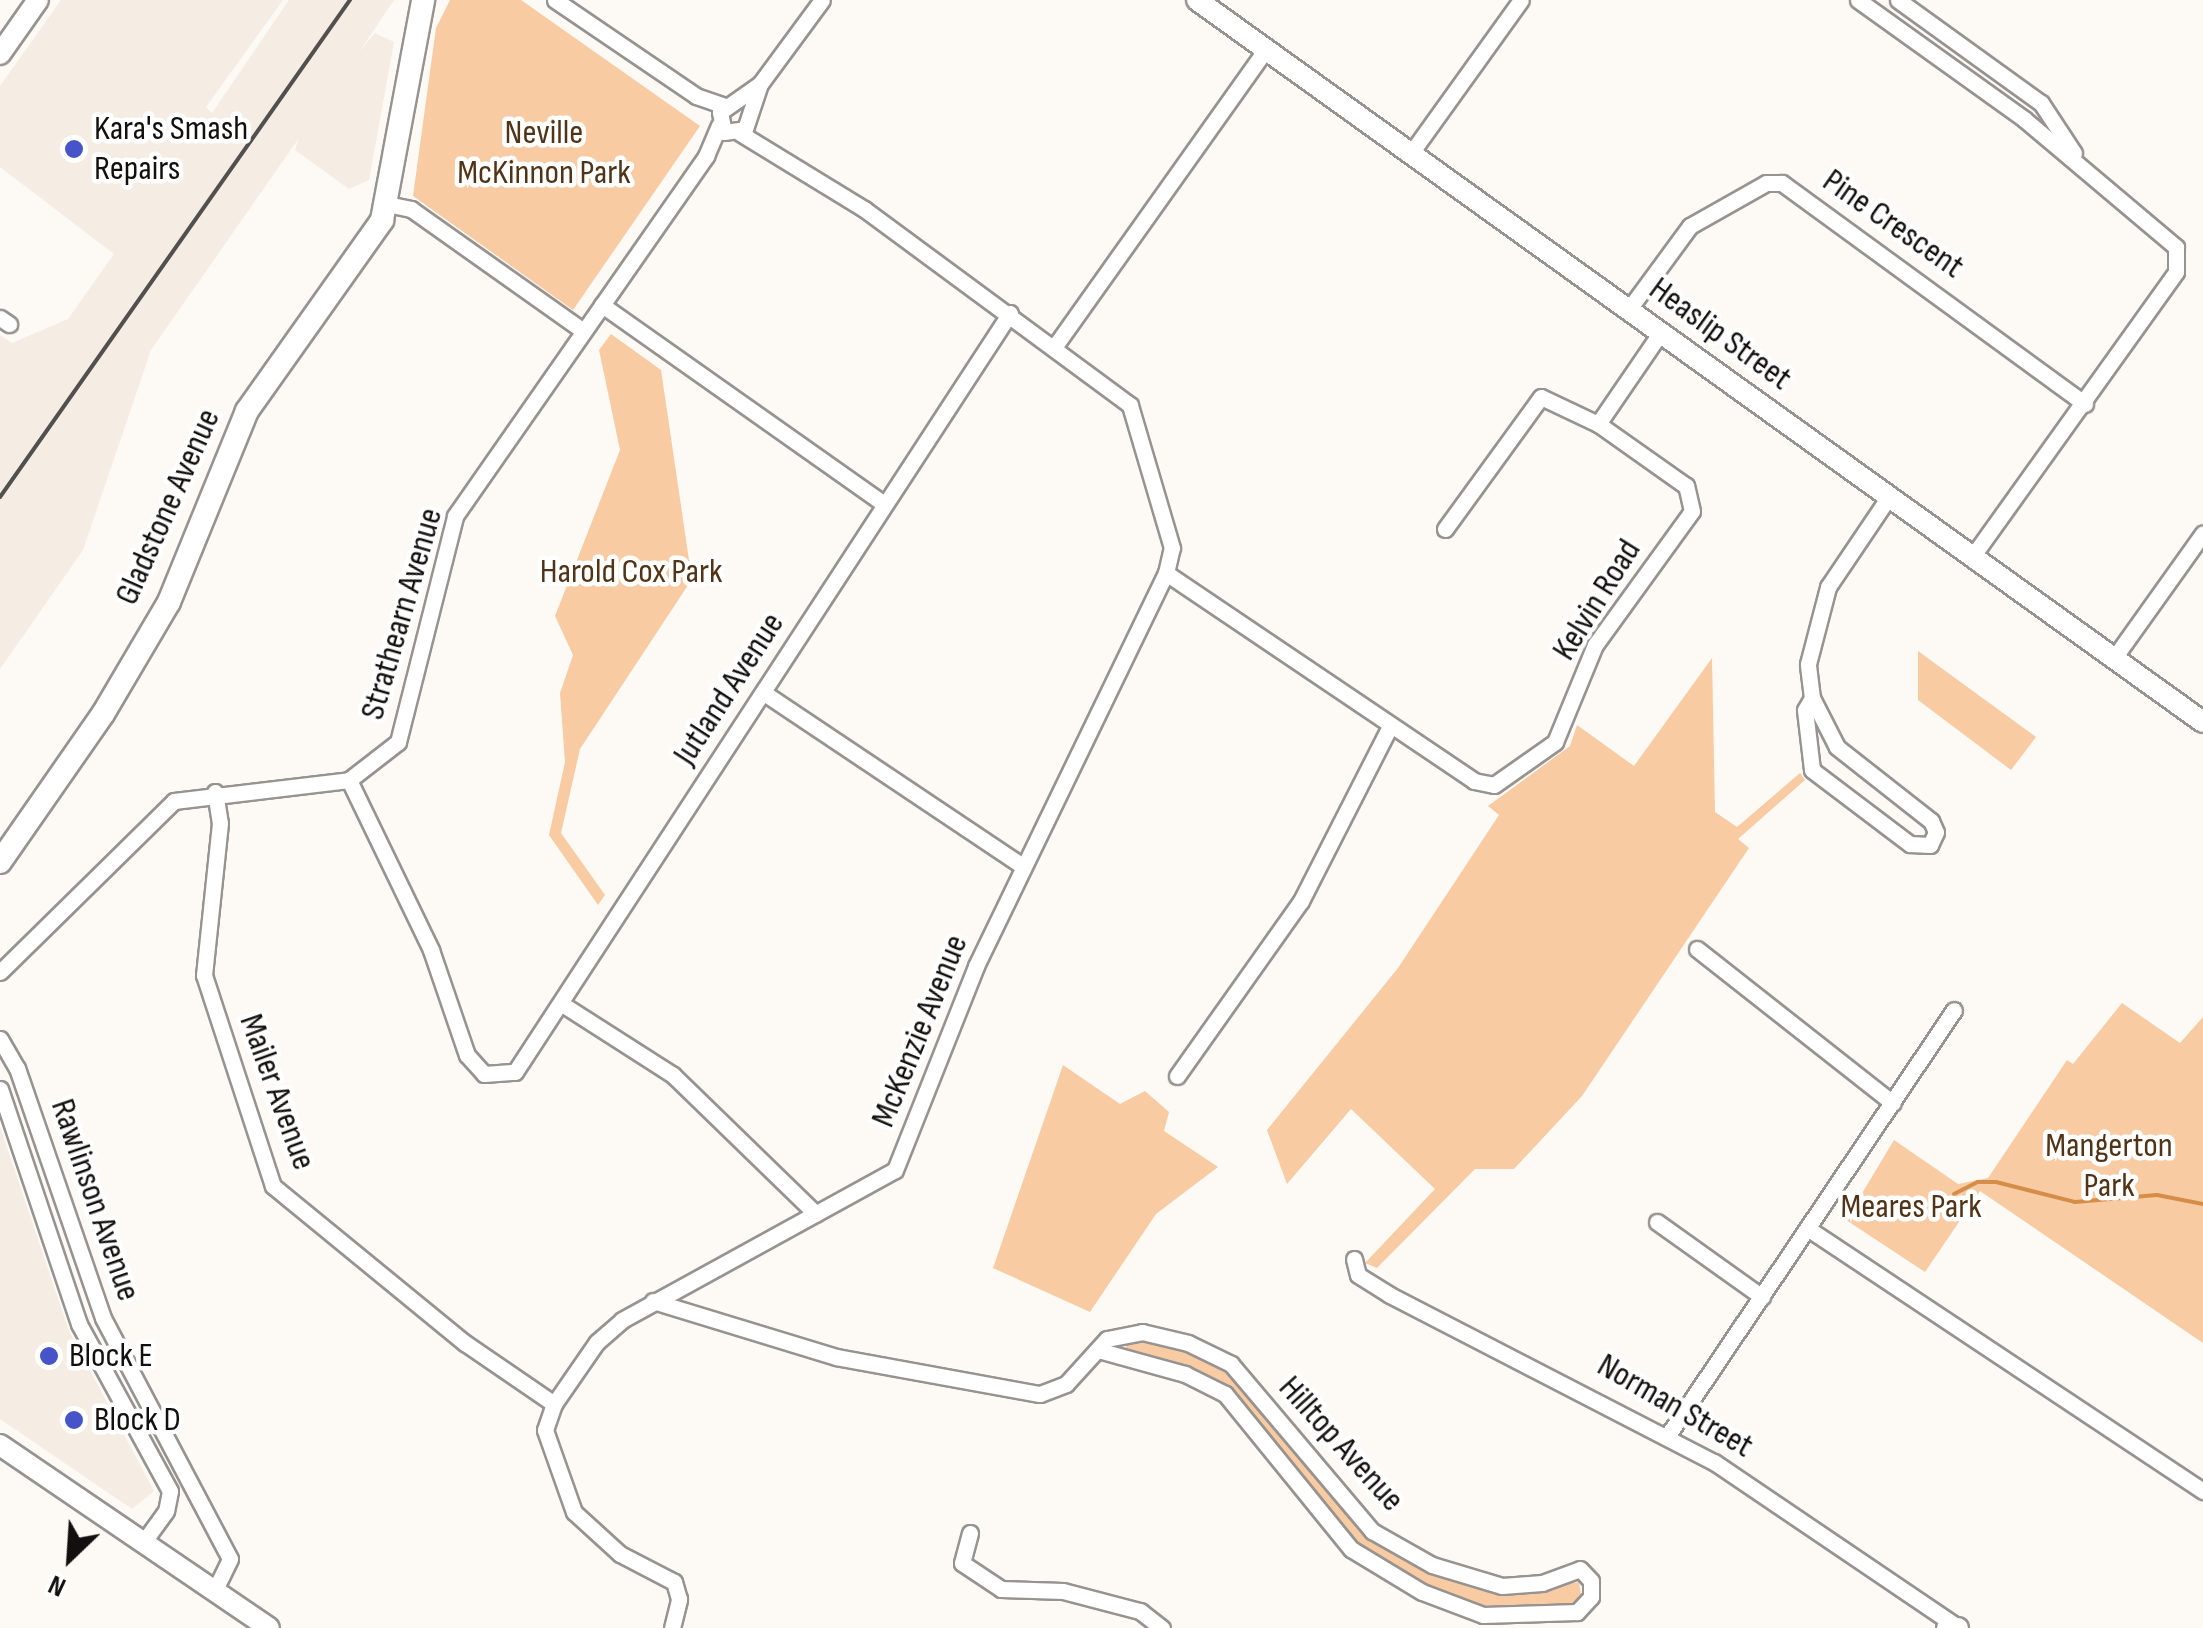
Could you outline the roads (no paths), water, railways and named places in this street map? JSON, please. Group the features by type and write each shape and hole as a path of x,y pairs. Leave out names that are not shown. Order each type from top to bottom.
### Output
{"main road":[{"name":"Gladstone Avenue","path":"0,862 103,714 170,602 247,411 371,237 388,204 422,0"}],"street":[{"path":"2,47 38,0"},
{"name":"McKenzie Avenue","path":"554,1404 597,1342 653,1302 895,1170 1021,865 1166,574 1172,548 1130,406 1010,313 555,0"},
{"path":"732,120 822,0"},
{"name":"Heaslip Street","path":"1198,0 2203,722"},
{"path":"1412,152 1521,0"},
{"path":"1858,0 2084,169 2176,247 2176,272 1973,556"},
{"path":"1898,0 2041,103 2084,169"},
{"path":"1055,346 1266,48"},
{"name":"Strathearn Avenue","path":"348,780 398,742 454,516 732,120"},
{"name":"Pine Crescent","path":"1629,309 1690,226 1766,183 1782,183 2085,404"},
{"path":"388,204 411,209 583,331"},
{"path":"602,305 883,502"},
{"name":"Jutland Avenue","path":"348,780 430,950 467,1055 484,1074 514,1072 1010,313"},
{"path":"1444,528 1541,397 1598,424 1661,332"},
{"name":"Kelvin Road","path":"1166,574 1474,781 1494,785 1554,742 1596,644 1692,511 1686,486 1598,424"},
{"path":"1812,698 1805,710 1812,770 1910,844 1930,845 1936,832 1931,821 1848,761 1812,698 1808,664 1828,587 1890,495"},
{"path":"2114,658 2203,532"},
{"path":"764,693 1021,865"},
{"path":"1177,1076 1302,901 1390,726"},
{"path":"0,972 174,801 215,792 348,780"},
{"name":"Mailer Avenue","path":"215,792 220,823 204,975 273,1186 466,1343 554,1404"},
{"path":"1697,949 1893,1103"},
{"path":"562,1004 672,1075 816,1214"},
{"path":"1668,1435 1810,1230 1954,1010"},
{"name":"Rawlinson Avenue","path":"0,1039 17,1068 104,1318 230,1559 214,1592"},
{"name":"Rawlinson Avenue","path":"0,1088 79,1324 170,1491 166,1511 142,1543"},
{"path":"1657,1222 1762,1297"},
{"path":"1810,1230 2203,1490"},
{"name":"Norman Street","path":"1354,1259 1358,1275 1390,1295 1668,1435 1954,1627"},
{"name":"Hilltop Avenue","path":"653,1302 836,1357 1040,1394 1066,1384 1107,1339 1142,1332 1188,1344 1231,1364 1372,1531 1432,1565 1502,1586 1542,1583 1580,1569 1592,1582 1591,1598 1577,1612 1483,1615 1422,1592 1351,1549 1225,1394 1185,1374 1098,1350"},
{"path":"554,1404 545,1430 574,1512 620,1554 674,1582 679,1599 672,1628"},
{"path":"0,1445 269,1628"},
{"path":"950,1578 962,1564 970,1533"},
{"path":"962,1564 1001,1589 1064,1591 1140,1612 1162,1628"}],"waterway":[{"path":"1954,1194 1978,1182 1996,1182 2075,1202 2157,1195 2203,1204"}],"railway":[{"path":"0,497 350,0"}],"place":[{"name":"Kara's Smash Repairs","path":"74,149"},
{"name":"Block E","path":"49,1356"},
{"name":"Block D","path":"74,1420"}],"park label":[{"name":"Neville McKinnon Park","path":"544,153"},
{"name":"Harold Cox Park","path":"631,572"},
{"name":"Mangerton Park","path":"2109,1166"},
{"name":"Meares Park","path":"1911,1207"}]}
